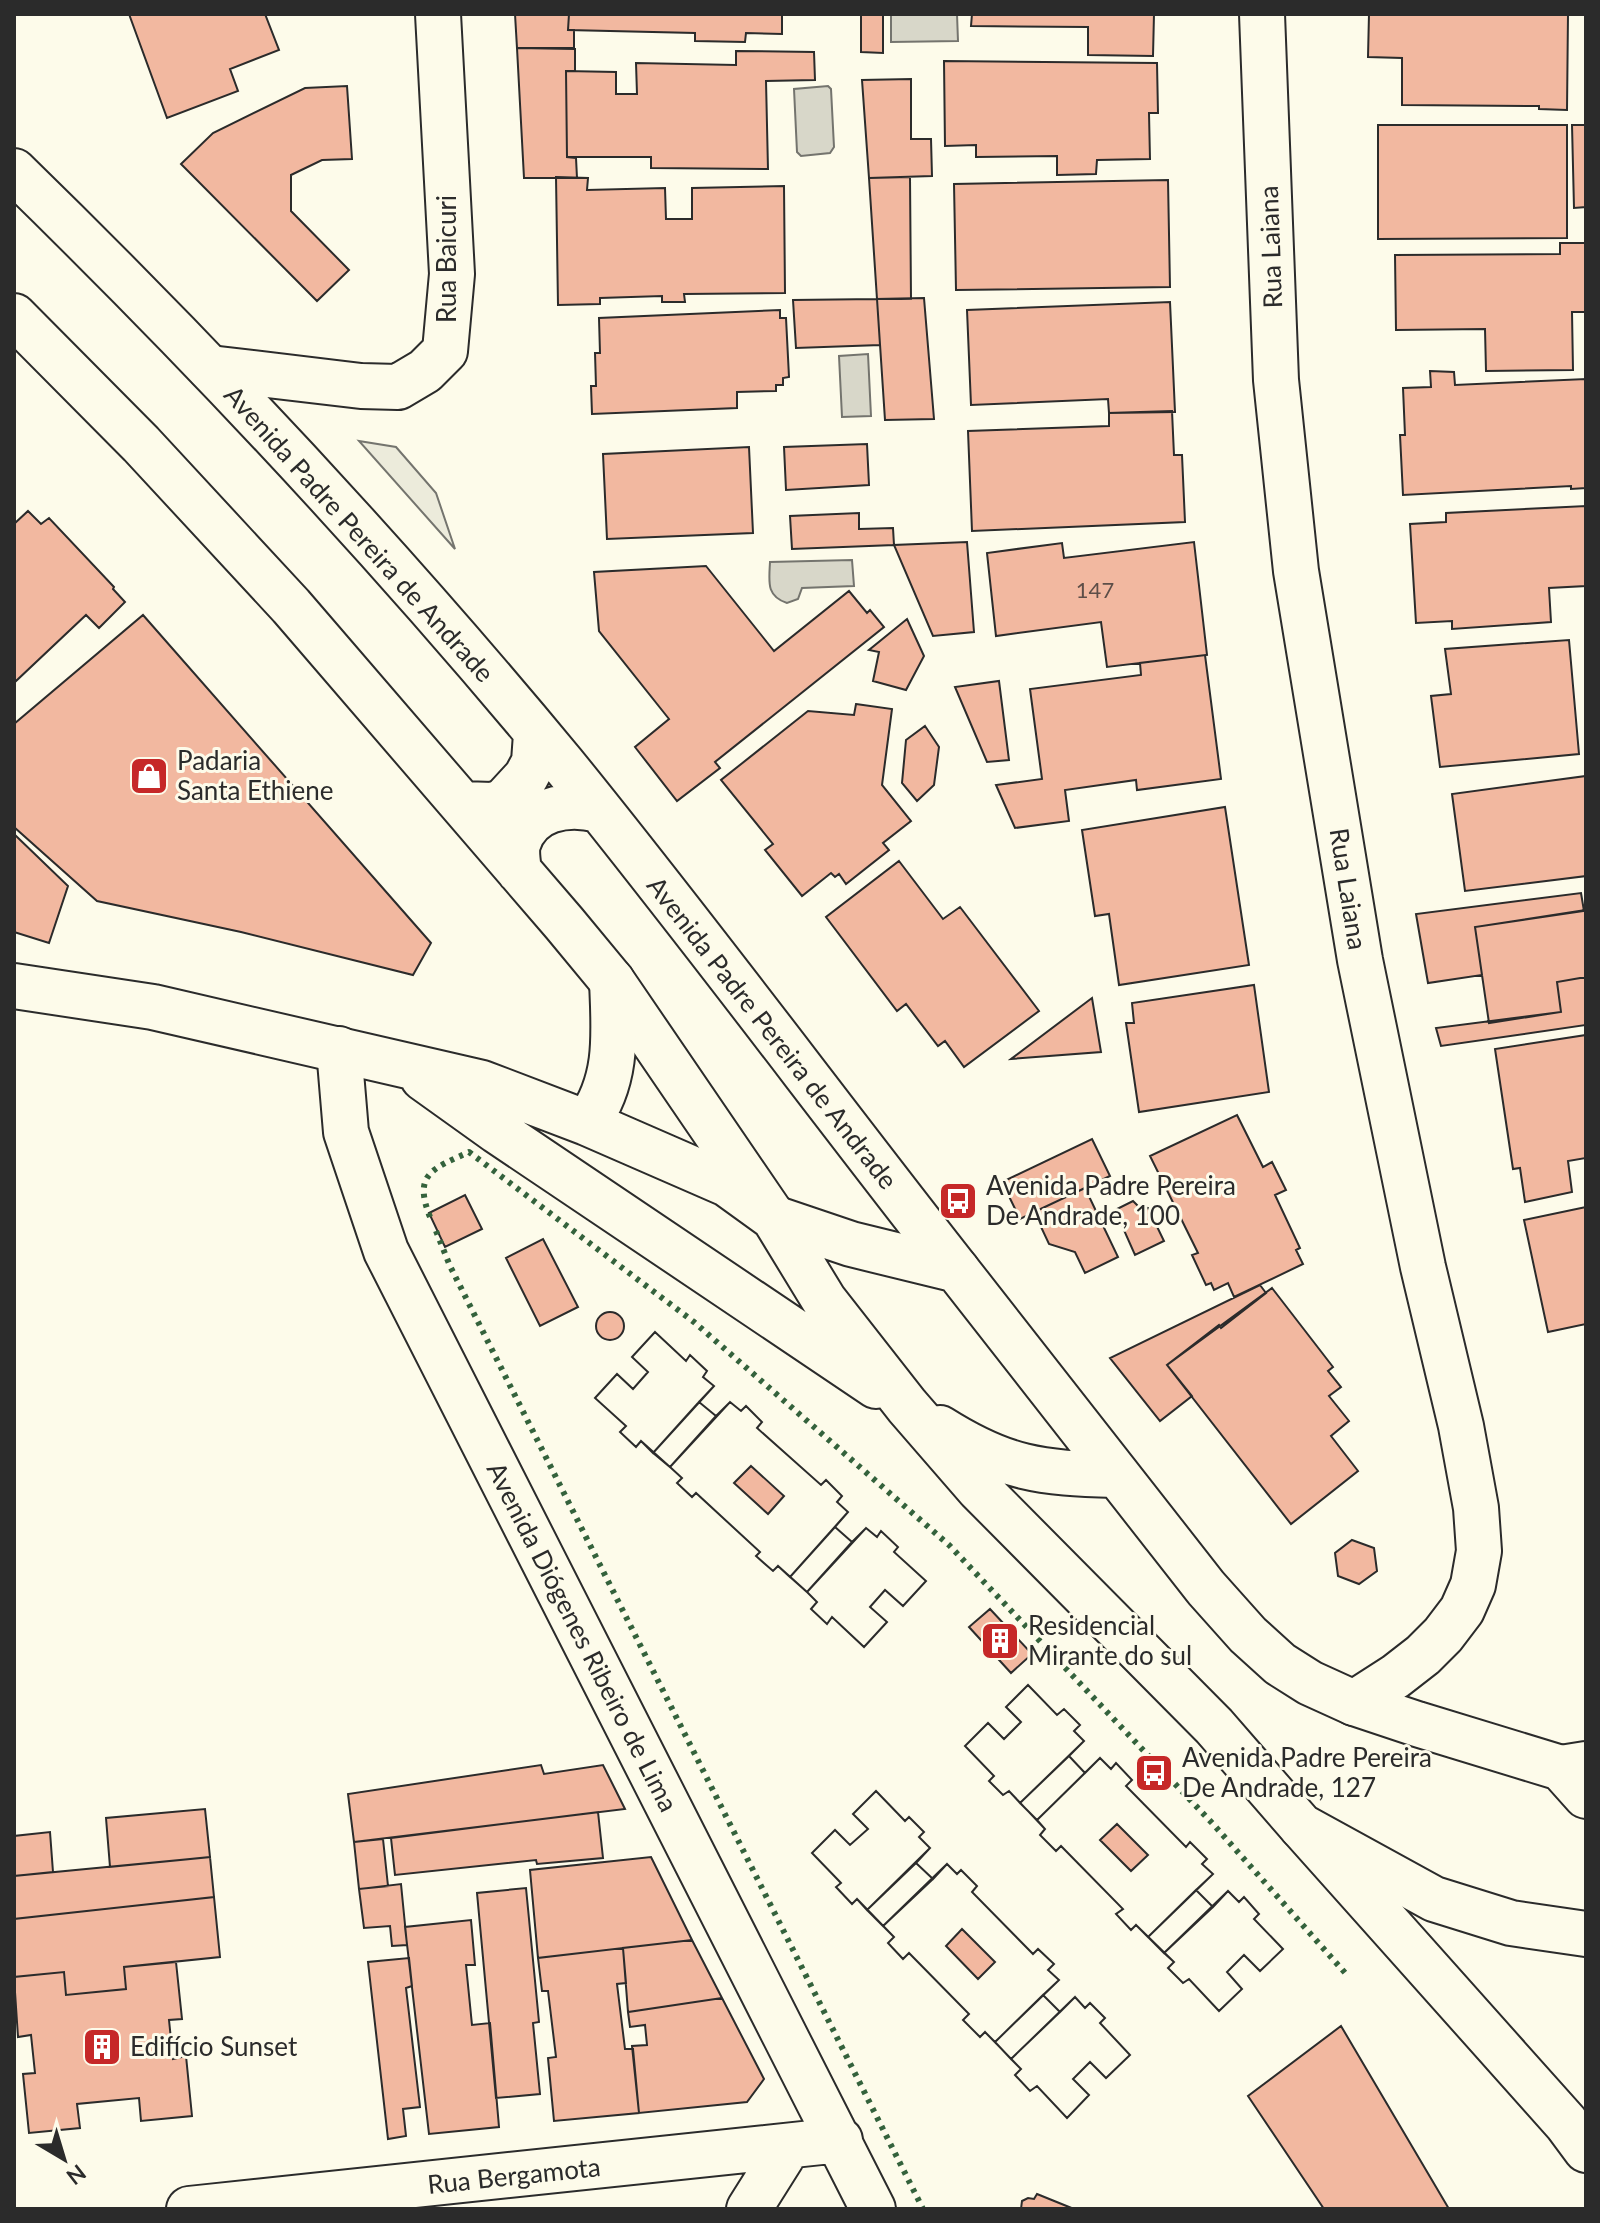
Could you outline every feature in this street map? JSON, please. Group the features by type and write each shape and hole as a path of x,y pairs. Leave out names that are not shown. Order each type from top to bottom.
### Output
{"street":[{"name":"Rua Baicuri","path":"210,368 361,386 398,387 425,371 445,351 452,274 438,14"},
{"name":"Rua Laiana","path":"1262,14 1276,380 1296,571 1360,960 1423,1267 1461,1426 1476,1508 1479,1551 1473,1585 1462,1610 1443,1635 1396,1676 1354,1703"},
{"name":"Avenida Padre Pereira de Andrade","path":"14,171 143,296 381,550 599,810 1115,1475 1248,1635 1280,1664 1310,1683 1354,1703 1578,1776"},
{"path":"14,316 141,444 281,595 612,981 774,1218 824,1300 907,1406 979,1489 1214,1726 1566,2123 1586,2150"},
{"path":"462,804 492,805 503,802 526,777 534,762 536,734"},
{"path":"519,871 517,846 528,825 547,810 567,805 599,810"},
{"path":"587,1123 608,1085 614,1028 612,981"},
{"path":"14,986 153,1007 482,1083 587,1123 727,1184 774,1218 851,1244 957,1270"},
{"name":"Avenida Diógenes Ribeiro de Lima","path":"339,1049 346,1132 386,1251 873,2209"},
{"path":"407,1066 536,1157 907,1406 978,1450 1006,1463 1035,1470 1115,1475"},
{"path":"1301,1826 1434,1899 1511,1923 1586,1934"},
{"name":"Rua Bergamota","path":"189,2209 467,2195 840,2140"},
{"path":"749,2209 788,2147"}],"shaded area":[{"path":"891,14 957,14 958,41 891,42"},
{"path":"828,86 831,89 834,147 830,153 801,156 797,152 794,89"},
{"path":"868,354 871,416 842,417 839,356"},
{"path":"359,441 396,447 436,493 455,549"},
{"path":"852,560 854,586 802,588 798,599 787,603 775,596 770,587 770,562"}],"building":[{"path":"129,14 265,14 279,50 230,69 238,91 167,118"},
{"path":"515,14 569,14 568,30 574,30 574,48 517,48"},
{"path":"569,14 782,14 782,34 746,33 745,42 695,41 695,33 568,30"},
{"path":"861,14 883,14 883,53 861,52"},
{"path":"972,14 1154,14 1153,56 1088,55 1088,27 971,26"},
{"path":"1369,14 1568,14 1567,110 1539,109 1539,106 1402,105 1402,58 1368,57"},
{"path":"517,48 575,49 575,71 566,71 567,157 576,158 577,178 524,178"},
{"path":"736,51 814,52 815,80 766,81 768,169 651,168 651,157 567,157 566,71 616,72 616,94 637,94 636,63 736,65"},
{"path":"944,61 1157,63 1158,113 1149,113 1150,159 1097,160 1096,174 1057,175 1057,156 976,157 976,145 945,146"},
{"path":"911,79 911,139 931,139 932,176 869,178 862,80"},
{"path":"347,86 352,159 322,160 291,175 291,211 349,270 317,301 181,164 213,133 305,88"},
{"path":"1378,125 1567,125 1567,238 1378,239"},
{"path":"1572,125 1586,125 1586,207 1574,208"},
{"path":"556,177 588,178 587,190 665,188 666,219 692,219 692,188 784,186 785,293 684,294 685,302 662,302 662,296 600,298 600,304 558,305"},
{"path":"910,177 911,299 877,299 869,178"},
{"path":"1168,180 1170,287 956,290 954,184"},
{"path":"1560,243 1586,243 1586,312 1572,312 1573,370 1486,371 1485,329 1396,330 1395,255 1560,254"},
{"path":"924,298 934,419 885,420 877,299"},
{"path":"877,299 880,345 796,348 793,300"},
{"path":"1170,302 1175,412 1109,413 1108,399 971,405 967,310"},
{"path":"780,310 780,318 786,318 789,377 783,378 783,385 776,385 776,391 737,392 737,408 592,414 591,386 596,386 595,353 600,353 599,318"},
{"path":"1430,371 1454,372 1455,385 1586,379 1586,488 1571,489 1571,486 1403,495 1400,435 1405,435 1403,388 1431,387"},
{"path":"1172,411 1174,455 1182,455 1185,522 972,531 968,431 1109,426 1109,413"},
{"path":"867,444 869,485 786,490 784,447"},
{"path":"749,447 753,533 607,539 603,454"},
{"path":"1586,506 1586,586 1549,588 1551,622 1452,629 1452,621 1416,623 1410,524 1446,522 1446,513"},
{"path":"28,511 41,524 49,518 125,602 99,628 86,615 16,681 14,524"},
{"path":"859,513 859,529 893,528 894,545 792,549 790,516"},
{"path":"967,542 974,632 933,636 894,545"},
{"path":"1194,542 1207,655 1107,667 1101,622 996,636 987,553 1062,543 1064,558"},
{"path":"706,566 774,651 849,591 867,613 870,610 884,627 715,762 720,768 677,801 635,747 669,719 599,631 594,572"},
{"name":"Padaria Santa Ethiene","path":"143,615 431,943 413,975 241,932 97,901 14,827 14,724"},
{"path":"907,619 924,656 906,690 873,681 879,652 869,650"},
{"path":"1569,640 1579,754 1440,767 1431,696 1451,694 1445,649"},
{"path":"1205,655 1221,779 1137,790 1136,780 1065,790 1069,821 1015,828 996,785 1042,779 1030,689 1141,675 1140,663"},
{"path":"999,681 1009,760 987,762 955,687"},
{"path":"856,704 892,709 882,785 911,821 883,843 889,850 846,884 839,874 835,877 831,873 802,896 765,850 773,844 721,780 808,711 854,715"},
{"path":"925,726 939,747 934,785 917,801 902,783 906,740"},
{"path":"1586,776 1586,876 1465,891 1452,794"},
{"path":"1225,807 1249,965 1119,985 1109,914 1095,916 1082,830"},
{"path":"14,834 68,886 49,943 14,932"},
{"path":"899,861 943,919 960,907 1039,1011 964,1067 945,1041 938,1046 906,1004 897,1011 826,917"},
{"path":"1581,893 1584,911 1475,927 1482,975 1428,983 1416,914"},
{"path":"1586,910 1586,977 1557,982 1561,1012 1489,1023 1475,927"},
{"path":"1586,977 1586,1025 1441,1046 1436,1028 1561,1012 1557,982"},
{"path":"1254,985 1269,1092 1139,1112 1126,1023 1134,1023 1132,1003"},
{"path":"1092,998 1101,1052 1011,1059"},
{"path":"1586,1035 1586,1158 1568,1161 1572,1192 1525,1202 1520,1168 1513,1169 1495,1049"},
{"path":"1237,1115 1263,1167 1272,1162 1286,1190 1275,1195 1300,1248 1296,1250 1303,1264 1234,1297 1228,1283 1214,1290 1211,1283 1206,1285 1192,1255 1198,1253 1150,1156"},
{"path":"1092,1139 1110,1176 1020,1219 1002,1182"},
{"path":"1085,1188 1118,1257 1085,1273 1075,1252 1049,1244 1034,1212"},
{"path":"465,1195 482,1229 445,1247 429,1213"},
{"path":"1133,1201 1139,1207 1148,1208 1164,1241 1135,1255 1115,1210"},
{"path":"1586,1207 1586,1324 1548,1332 1524,1220"},
{"path":"543,1239 578,1307 540,1326 506,1258"},
{"path":"1260,1285 1266,1293 1167,1365 1192,1396 1160,1421 1110,1358"},
{"path":"1272,1288 1333,1367 1328,1371 1341,1387 1329,1396 1349,1421 1331,1436 1358,1471 1291,1524 1167,1365"},
{"path":"610,1312 620,1316 624,1326 620,1336 610,1340 600,1336 596,1326 600,1316"},
{"path":"655,1332 686,1361 690,1355 707,1371 703,1377 714,1386 699,1402 716,1416 730,1402 741,1411 746,1406 762,1422 757,1428 821,1485 826,1480 842,1496 837,1502 848,1512 835,1527 852,1542 866,1528 877,1537 881,1531 898,1547 894,1552 926,1581 903,1606 885,1590 870,1607 887,1622 864,1647 832,1617 827,1624 811,1609 817,1602 807,1592 778,1566 773,1571 756,1556 760,1552 696,1493 692,1497 677,1483 682,1478 641,1441 636,1447 620,1432 626,1426 595,1398 617,1374 633,1389 648,1372 632,1357"},
{"path":"655,1332 686,1361 690,1355 707,1371 703,1377 714,1386 653,1453 641,1441 636,1447 620,1432 626,1426 595,1398 617,1374 633,1389 648,1372 632,1357"},
{"path":"699,1402 716,1416 670,1467 653,1453"},
{"path":"730,1402 741,1411 746,1406 762,1422 757,1428 821,1485 826,1480 842,1496 837,1502 848,1512 790,1577 778,1566 773,1571 756,1556 760,1552 696,1493 692,1497 677,1483 682,1478 670,1467","holes":["751,1466 784,1496 768,1514 734,1483"]},
{"path":"835,1527 852,1542 807,1592 790,1577"},
{"path":"866,1528 877,1537 881,1531 898,1547 894,1552 926,1581 903,1606 885,1590 870,1607 887,1622 864,1647 832,1617 827,1624 811,1609 817,1602 807,1592"},
{"path":"1352,1540 1374,1548 1377,1571 1359,1584 1338,1576 1335,1553"},
{"name":"Residencial Mirante do sul","path":"990,1609 1032,1654 1011,1673 969,1627"},
{"path":"1028,1685 1057,1715 1064,1709 1080,1725 1074,1731 1084,1741 1069,1756 1085,1773 1100,1758 1111,1769 1116,1763 1132,1780 1126,1786 1186,1847 1190,1842 1207,1859 1202,1864 1213,1874 1196,1890 1213,1907 1228,1891 1239,1902 1244,1897 1259,1914 1254,1919 1283,1949 1260,1971 1244,1955 1227,1972 1242,1989 1219,2011 1189,1979 1183,1983 1168,1968 1174,1962 1136,1925 1131,1930 1116,1914 1123,1909 1061,1846 1056,1851 1040,1835 1045,1829 1009,1791 1003,1795 989,1781 994,1776 965,1746 988,1723 1004,1739 1021,1722 1006,1707"},
{"path":"1028,1685 1057,1715 1064,1709 1080,1725 1074,1731 1084,1741 1020,1803 1009,1791 1003,1795 989,1781 994,1776 965,1746 988,1723 1004,1739 1021,1722 1006,1707"},
{"path":"1069,1756 1085,1773 1037,1820 1020,1803"},
{"path":"1100,1758 1111,1769 1116,1763 1132,1780 1126,1786 1186,1847 1190,1842 1207,1859 1202,1864 1213,1874 1148,1937 1136,1925 1131,1930 1116,1914 1123,1909 1061,1846 1056,1851 1040,1835 1045,1829 1037,1820","holes":["1117,1824 1148,1855 1131,1871 1100,1840"]},
{"path":"541,1765 544,1774 603,1765 625,1809 354,1842 348,1794"},
{"path":"876,1791 905,1821 909,1817 924,1832 919,1837 930,1848 916,1863 933,1879 947,1864 957,1874 961,1870 977,1886 972,1892 1033,1954 1038,1949 1054,1964 1048,1970 1059,1980 1043,1995 1060,2012 1075,1997 1085,2008 1090,2003 1105,2018 1100,2023 1130,2055 1106,2078 1090,2062 1073,2079 1089,2095 1067,2118 1037,2086 1030,2091 1015,2075 1021,2069 985,2032 980,2037 963,2020 969,2014 909,1953 903,1959 888,1943 894,1937 857,1899 852,1904 836,1887 841,1883 812,1853 835,1830 850,1845 868,1829 853,1814"},
{"path":"876,1791 905,1821 909,1817 924,1832 919,1837 930,1848 867,1910 857,1899 852,1904 836,1887 841,1883 812,1853 835,1830 850,1845 868,1829 853,1814"},
{"path":"205,1809 210,1857 110,1867 106,1818"},
{"path":"598,1812 603,1858 537,1864 536,1860 395,1875 391,1838"},
{"path":"50,1832 53,1872 14,1876 14,1836"},
{"path":"383,1839 388,1886 359,1889 354,1842"},
{"path":"210,1857 214,1897 14,1919 14,1876"},
{"path":"651,1857 692,1940 538,1958 530,1870"},
{"path":"916,1863 933,1879 883,1926 867,1910"},
{"path":"947,1864 957,1874 961,1870 977,1886 972,1892 1033,1954 1038,1949 1054,1964 1048,1970 1059,1980 995,2042 985,2032 980,2037 963,2020 969,2014 909,1953 903,1959 888,1943 894,1937 883,1926","holes":["962,1929 995,1962 978,1979 946,1946"]},
{"path":"401,1884 407,1945 392,1946 390,1926 364,1928 359,1889"},
{"path":"526,1888 539,2022 533,2023 540,2094 496,2098 477,1893"},
{"path":"1196,1890 1213,1907 1164,1953 1148,1937"},
{"path":"1228,1891 1239,1902 1244,1897 1259,1914 1254,1919 1283,1949 1260,1971 1244,1955 1227,1972 1242,1989 1219,2011 1189,1979 1183,1983 1168,1968 1174,1962 1164,1953"},
{"path":"214,1897 220,1957 124,1967 126,1989 66,1995 64,1972 14,1977 14,1919"},
{"path":"471,1920 475,1965 466,1965 472,2025 490,2023 499,2127 429,2134 405,1927"},
{"path":"692,1940 722,1998 628,2012 623,1948"},
{"path":"623,1948 626,1983 617,1984 625,2049 633,2049 639,2113 554,2121 548,2058 556,2057 548,1991 542,1991 538,1958"},
{"path":"409,1958 412,1986 406,1988 420,2107 403,2109 406,2136 388,2139 368,1962"},
{"name":"Edifício Sunset","path":"176,1962 182,2019 169,2020 173,2059 186,2056 192,2116 141,2121 139,2098 77,2104 80,2128 29,2133 23,2074 35,2073 31,2035 18,2037 14,1977 64,1972 66,1995 126,1989 124,1967"},
{"path":"1043,1995 1060,2012 1011,2059 995,2042"},
{"path":"1075,1997 1085,2008 1090,2003 1105,2018 1100,2023 1130,2055 1106,2078 1090,2062 1073,2079 1089,2095 1067,2118 1037,2086 1030,2091 1015,2075 1021,2069 1011,2059"},
{"path":"722,1998 764,2079 747,2102 639,2113 632,2046 647,2045 645,2025 630,2027 628,2012"},
{"path":"1341,2026 1449,2209 1324,2209 1248,2096"},
{"path":"1037,2194 1074,2209 1021,2209 1022,2201 1034,2199"}],"hedge":[{"path":"430,1217 424,1191 429,1175 445,1163 469,1152 694,1322 949,1545 1213,1824 1347,1975"},
{"path":"436,1231 450,1266 923,2209"}],"place":[{"name":"Padaria Santa Ethiene","path":"149,776"},
{"name":"Avenida Padre Pereira De Andrade, 100","path":"958,1201"},
{"name":"Residencial Mirante do sul","path":"1000,1641"},
{"name":"Avenida Padre Pereira De Andrade, 127","path":"1154,1773"},
{"name":"Edifício Sunset","path":"102,2047"}]}
